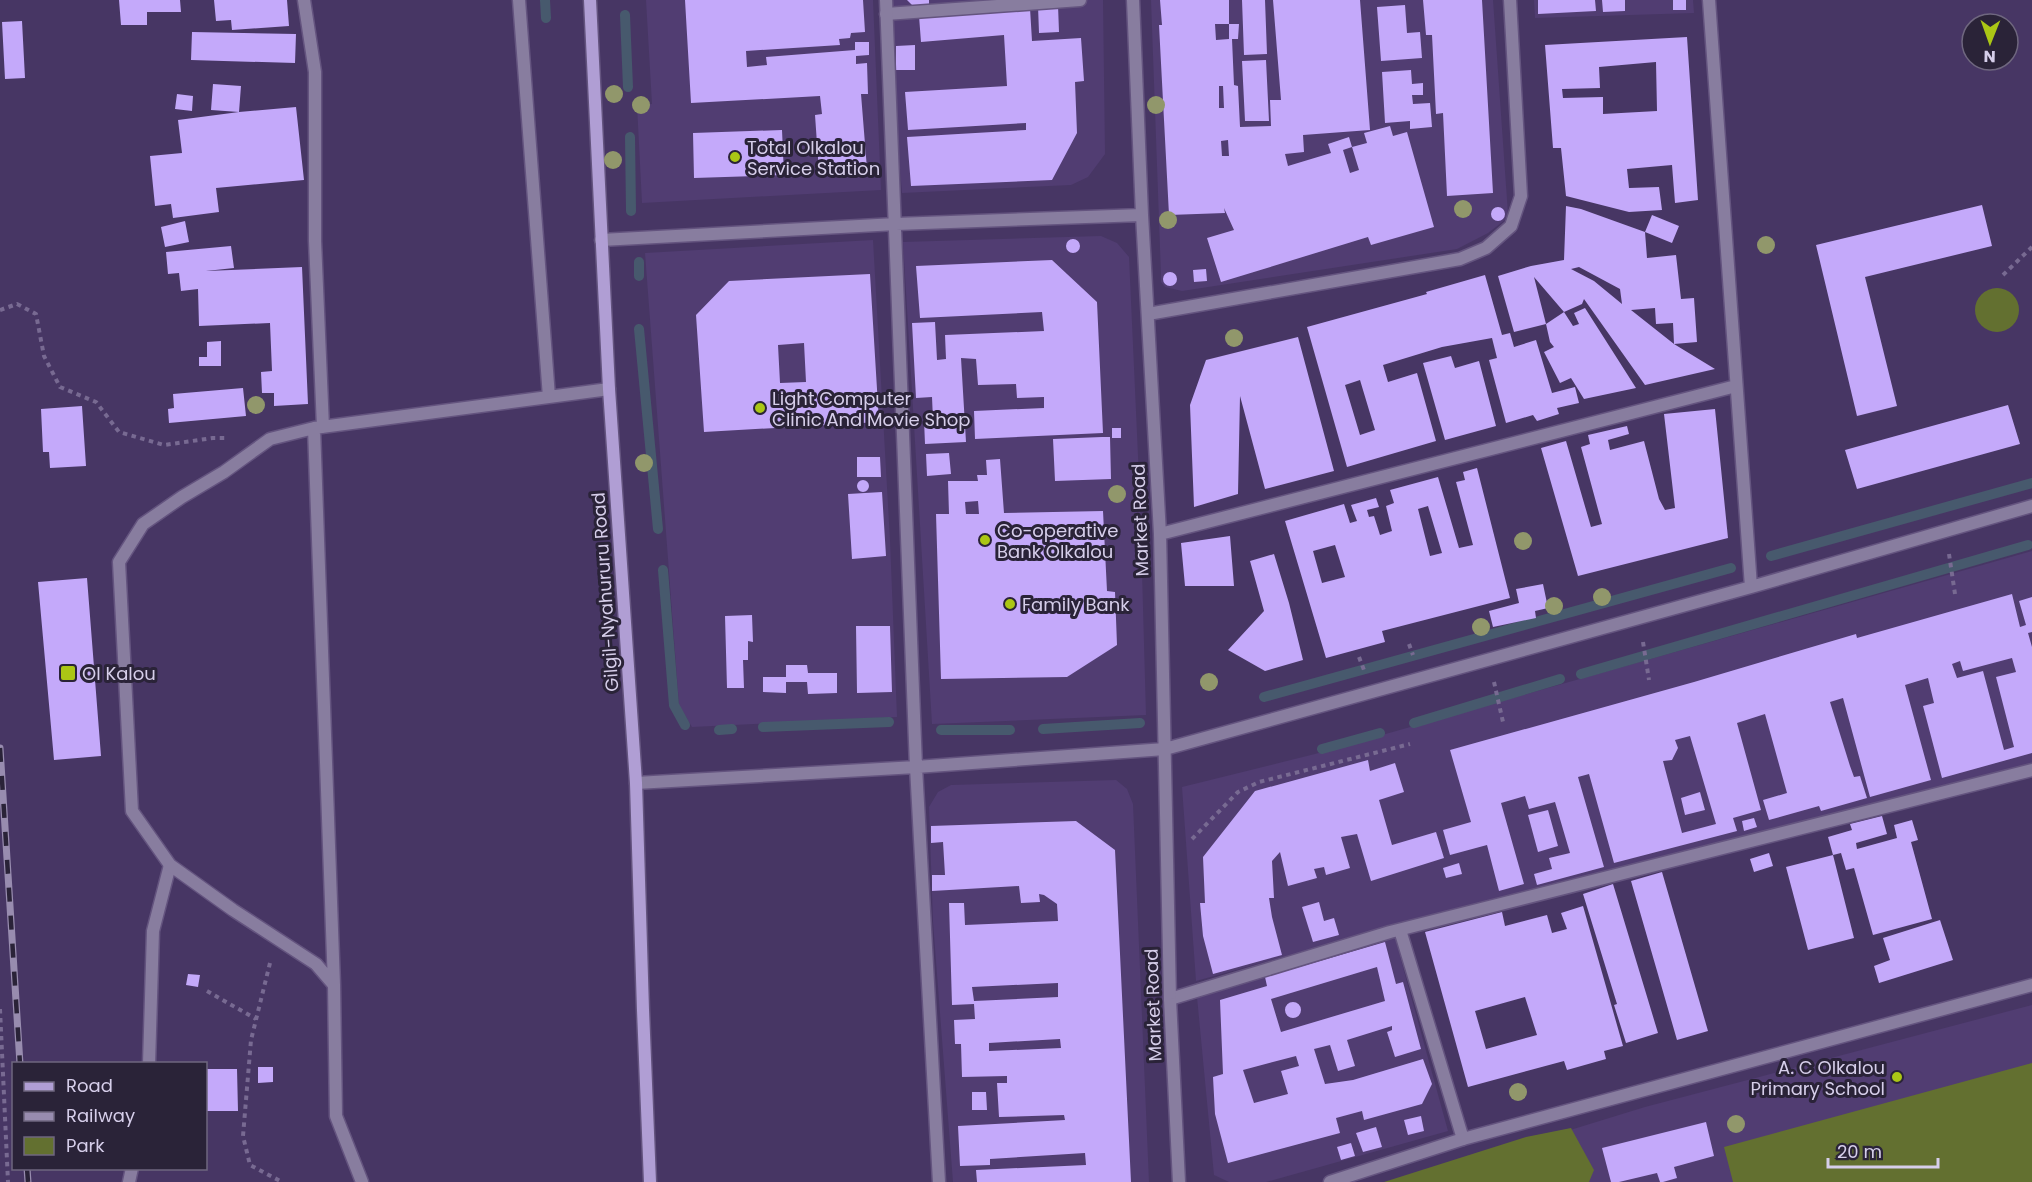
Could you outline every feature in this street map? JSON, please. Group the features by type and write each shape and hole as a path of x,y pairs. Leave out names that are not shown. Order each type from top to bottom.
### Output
{"main road":[{"name":"Gilgil-Nyahururu Road","path":"590,0 609,389 636,783 650,1182"}],"street":[{"path":"304,0 315,72 318,428 336,1116 362,1182"},
{"path":"519,0 549,397"},
{"path":"886,0 916,767 939,1182"},
{"path":"886,14 1080,0"},
{"name":"Market Road","path":"1133,0 1142,215 1160,534 1166,866 1179,1182"},
{"path":"1148,314 1460,259 1486,248 1511,226 1521,196 1510,0"},
{"path":"1709,0 1750,587"},
{"path":"601,240 896,224 1142,215"},
{"path":"1160,534 1736,386"},
{"path":"334,985 316,964 170,865 132,811 119,562 143,524 224,472 270,439 318,428 609,389"},
{"path":"636,783 916,767 1165,749 1750,587 2032,506"},
{"path":"1170,999 1400,930 1633,869 2032,770"},
{"path":"149,1062 153,931 170,865"},
{"path":"1400,930 1463,1139"},
{"path":"1330,1182 1463,1139 2032,984"}],"path":[{"path":"2003,275 2032,247"},
{"path":"0,310 17,304 36,314 44,356 60,387 96,402 119,432 164,445 213,438 270,439"},
{"path":"1950,565 1955,594"},
{"path":"1409,644 1411,649"},
{"path":"1644,648 1649,680"},
{"path":"1359,657 1362,664"},
{"path":"1496,692 1503,722"},
{"path":"1166,866 1238,792 1259,782 1410,744"},
{"path":"277,939 251,1041 243,1136 250,1165 282,1182"},
{"path":"207,990 256,1019"},
{"path":"0,1009 8,1182"}],"shaded area":[{"path":"646,0 873,0 881,190 642,203 637,105 652,104"},
{"path":"886,0 1103,0 1105,154 1088,177 1071,185 902,193"},
{"path":"1151,0 1493,0 1508,214 1505,220 1488,233 1457,249 1182,291 1165,287 1161,282"},
{"path":"1534,0 1693,0 1694,13 1535,18"},
{"path":"1101,236 1117,243 1129,257 1140,500 1146,715 932,724 903,242"},
{"path":"873,240 890,540 897,717 692,727 679,705 645,253"},
{"path":"2032,551 2032,765 1476,904 1196,981 1182,787 1315,754"},
{"path":"1116,780 1127,789 1133,804 1149,1182 953,1182 933,922 929,807 938,792 951,785"},
{"path":"1395,938 1448,1131 1266,1182 1229,1182 1214,1175 1197,997"},
{"name":"A. C Olkalou Primary School","path":"2032,1005 2032,1182 1402,1182 1645,1107"}],"green space":[{"path":"1997,288 2012,295 2019,310 2012,325 1997,332 1982,325 1975,310 1982,295"},
{"path":"2032,1063 2032,1182 1733,1182 1724,1147"},
{"path":"1571,1128 1594,1170 1589,1182 1384,1182 1526,1137"}],"building":[{"path":"119,0 180,0 181,12 147,12 147,25 121,25"},
{"path":"214,0 287,0 289,26 232,30 231,20 216,21"},
{"path":"685,0 863,0 865,32 851,33 850,38 839,39 840,45 746,51 747,67 767,65 766,57 855,50 855,42 869,42 869,55 856,56 856,64 867,63 868,94 861,94 867,169 819,172 815,115 822,114 820,96 691,103"},
{"path":"907,0 929,0 929,7 915,8"},
{"path":"1160,0 1229,0 1229,24 1239,24 1238,39 1232,39 1234,85 1238,86 1240,127 1271,126 1270,100 1281,100 1273,0 1360,0 1370,130 1303,135 1304,152 1285,154 1288,166 1331,153 1328,144 1349,137 1352,147 1367,143 1364,133 1390,126 1393,136 1407,132 1434,227 1371,245 1368,237 1221,282 1207,238 1234,230 1224,208 1225,213 1169,215 1159,25 1162,25","holes":["1215,24 1229,24 1229,39 1216,40","1219,86 1223,86 1224,108 1219,108","1228,140 1229,156 1222,156 1221,141","1352,147 1359,170 1350,173 1343,150"]},
{"path":"1242,0 1265,0 1267,54 1244,55"},
{"path":"1423,0 1482,0 1493,193 1447,196 1443,113 1436,114 1432,35 1426,35"},
{"path":"1538,0 1595,0 1596,11 1538,14"},
{"path":"1602,0 1625,0 1625,11 1603,12"},
{"path":"1673,0 1686,0 1686,10 1673,10"},
{"path":"1058,5 1059,32 1039,33 1038,6"},
{"path":"1405,5 1407,33 1420,32 1422,58 1381,61 1377,7"},
{"path":"1030,8 1032,41 1081,38 1084,81 1075,82 1077,133 1052,180 911,186 907,137 1026,130 1026,123 908,130 905,92 1007,86 1004,35 921,42 919,16"},
{"path":"22,21 25,78 5,79 2,22"},
{"path":"192,32 296,34 295,63 191,60"},
{"path":"1687,37 1698,200 1675,203 1672,165 1627,169 1629,188 1659,187 1662,210 1629,212 1566,196 1561,148 1553,148 1545,45","holes":["1656,62 1657,111 1603,114 1603,97 1563,98 1562,89 1600,88 1599,67"]},
{"path":"915,45 915,70 896,70 896,46"},
{"path":"1266,60 1269,121 1245,121 1242,61"},
{"path":"1411,70 1412,84 1423,83 1423,95 1412,95 1413,104 1430,103 1432,127 1410,129 1410,121 1385,123 1382,72"},
{"path":"213,84 241,86 239,112 211,110"},
{"path":"177,94 193,96 192,111 175,109"},
{"path":"296,107 304,180 216,188 219,212 173,218 171,204 155,206 150,156 182,153 178,120"},
{"path":"782,130 784,175 694,178 693,133"},
{"path":"1982,205 1992,246 1865,277 1897,406 1857,416 1816,245"},
{"path":"1566,206 1581,209 1645,232 1647,258 1676,255 1681,299 1694,298 1697,342 1674,344 1715,369 1645,385 1584,299 1582,304 1564,312 1534,277 1546,324 1514,332 1498,276 1531,266 1564,260","holes":["1579,267 1620,289 1622,304 1594,281 1571,269","1655,308 1656,324 1673,323 1674,344 1631,310"]},
{"path":"1495,207 1501,207 1505,214 1501,221 1495,221 1491,217 1491,211"},
{"path":"1652,215 1679,226 1672,243 1645,232"},
{"path":"185,221 189,242 165,247 161,227"},
{"path":"1073,239 1078,241 1080,246 1078,251 1073,253 1068,251 1066,246 1068,241"},
{"path":"231,246 234,268 206,271 302,267 308,404 274,406 274,393 262,393 261,372 272,371 270,323 199,326 198,289 181,291 179,273 168,274 166,252"},
{"path":"1052,260 1097,302 1103,433 975,439 974,411 1044,408 1044,397 1017,398 1016,384 978,385 976,359 961,358 966,442 925,444 924,420 933,420 932,397 916,398 912,323 935,322 937,360 946,359 945,335 1044,331 1042,312 920,318 916,266"},
{"path":"1206,269 1207,281 1194,282 1193,270"},
{"path":"1170,272 1175,274 1177,279 1175,284 1170,286 1165,284 1163,279 1165,274"},
{"path":"870,274 879,422 704,432 696,315 729,281","holes":["804,343 806,382 780,383 778,345"]},
{"path":"1485,275 1502,335 1510,333 1514,347 1536,340 1552,393 1575,387 1579,403 1557,408 1559,414 1537,421 1533,415 1506,423 1489,360 1497,358 1492,338 1442,347 1383,365 1388,382 1417,373 1436,441 1347,467 1307,327 1427,294 1426,292","holes":["1360,380 1375,430 1360,435 1345,385"]},
{"path":"1585,308 1636,388 1584,399 1571,378 1560,383 1544,352 1554,347 1550,342 1546,324 1564,312 1573,326 1579,324 1574,313"},
{"path":"1298,337 1334,471 1265,489 1240,396 1238,494 1194,507 1190,405 1206,360"},
{"path":"221,341 221,366 199,366 199,357 207,357 207,342"},
{"path":"1451,356 1455,368 1479,361 1496,426 1445,440 1423,363"},
{"path":"243,388 246,416 169,423 168,409 174,408 173,394"},
{"path":"2008,405 2020,444 1857,489 1845,450"},
{"path":"82,406 86,466 50,468 49,452 43,452 41,409"},
{"path":"1715,409 1728,538 1578,576 1541,448 1566,441 1591,527 1602,524 1581,447 1590,444 1588,435 1627,426 1629,434 1608,440 1610,450 1644,441 1659,499 1665,510 1675,508 1664,414"},
{"path":"1112,428 1121,428 1121,438 1112,438"},
{"path":"1110,437 1111,479 1055,481 1053,439"},
{"path":"949,453 951,474 927,476 926,454"},
{"path":"857,457 880,457 881,477 857,477"},
{"path":"1000,459 1004,513 1103,511 1107,591 1115,592 1117,645 1067,677 941,679 936,514 949,514 948,481 978,481 977,475 987,475 986,460","holes":["978,501 979,514 966,514 965,502"]},
{"path":"1477,468 1510,598 1382,631 1385,642 1326,658 1285,521 1344,504 1350,523 1357,521 1351,505 1376,498 1379,507 1367,510 1369,517 1374,516 1380,535 1392,531 1386,506 1394,503 1390,490 1438,477 1459,548 1473,545 1456,482 1465,480 1463,472","holes":["1428,506 1442,553 1430,556 1418,509","1335,545 1345,577 1322,583 1313,551"]},
{"path":"863,480 869,486 863,492 857,486"},
{"path":"882,492 886,556 852,559 848,494"},
{"path":"1230,536 1234,586 1185,586 1181,543"},
{"path":"1274,554 1303,660 1265,671 1228,650 1264,611 1250,561"},
{"path":"87,578 101,756 54,760 38,582"},
{"path":"1543,584 1548,608 1535,611 1536,618 1493,627 1489,611 1519,603 1516,589"},
{"path":"2012,594 2020,627 2026,625 2019,601 2032,597 2032,632 2028,633 2032,647 2032,753 1942,778 1923,706 1934,703 1928,678 1905,685 1931,780 1870,797 1843,698 1830,702 1854,777 1860,776 1867,798 1821,811 1819,806 1769,820 1763,800 1787,793 1765,714 1737,723 1761,810 1733,818 1737,831 1614,863 1589,774 1578,777 1604,867 1537,885 1534,874 1552,869 1549,858 1570,853 1555,802 1529,809 1525,796 1501,803 1524,884 1499,891 1487,845 1450,855 1443,830 1471,822 1450,750 1856,634 1857,638","holes":["2012,658 2016,672 1996,677 2014,747 2004,750 1983,671 1957,678 1952,664 1960,661 1963,671","1690,736 1716,824 1682,833 1663,761 1672,760 1678,748 1675,740"]},
{"path":"752,615 753,642 748,641 748,660 743,660 744,688 727,688 725,616"},
{"path":"856,626 890,626 892,692 857,693"},
{"path":"786,665 807,665 808,673 837,673 837,693 808,694 807,682 786,682 786,693 763,692 763,677 786,677"},
{"path":"1368,760 1370,771 1395,763 1404,792 1379,800 1392,845 1436,832 1444,858 1371,881 1357,834 1341,837 1350,868 1326,875 1324,867 1314,869 1317,878 1288,886 1280,852 1272,861 1274,898 1269,898 1282,955 1213,974 1203,936 1200,903 1205,903 1203,857 1255,791"},
{"path":"1700,792 1705,810 1685,815 1681,798"},
{"path":"1548,810 1558,846 1538,852 1528,815"},
{"path":"1882,816 1887,834 1856,843 1857,849 1897,838 1894,825 1912,820 1918,840 1911,842 1932,919 1873,935 1854,868 1846,870 1841,853 1833,855 1828,837 1852,830 1850,824"},
{"path":"1754,818 1757,827 1744,831 1742,821"},
{"path":"1076,821 1115,850 1131,1182 977,1182 976,1170 1086,1165 1085,1153 990,1159 990,1165 960,1166 958,1126 1065,1120 1064,1115 999,1117 997,1083 1007,1083 1007,1076 962,1077 961,1044 955,1044 954,1020 975,1019 974,1004 952,1005 949,903 964,903 965,925 1058,921 1057,904 1039,894 1040,902 1021,903 1019,886 932,891 932,875 945,875 943,842 931,843 931,826","holes":["1058,983 1058,997 974,1001 972,987","1060,1039 1061,1048 989,1051 989,1043"]},
{"path":"1769,853 1773,866 1754,872 1750,859"},
{"path":"1833,855 1854,938 1808,950 1786,867"},
{"path":"1459,863 1462,874 1446,878 1443,868"},
{"path":"1662,872 1708,1031 1677,1040 1631,881"},
{"path":"1613,884 1658,1033 1626,1043 1614,1005 1617,1004 1583,894"},
{"path":"1319,902 1324,921 1334,918 1339,935 1313,942 1302,907"},
{"path":"1583,906 1623,1046 1604,1051 1606,1059 1567,1070 1564,1061 1468,1087 1425,932 1502,912 1505,926 1547,915 1552,933 1567,929 1561,913","holes":["1525,997 1537,1035 1486,1049 1475,1011"]},
{"path":"1940,920 1953,960 1879,983 1874,966 1890,960 1883,938"},
{"path":"1385,942 1396,984 1403,982 1421,1049 1395,1057 1387,1032 1392,1030 1392,1026 1347,1040 1355,1066 1338,1071 1330,1045 1314,1049 1325,1084 1353,1080 1423,1059 1432,1084 1422,1104 1364,1120 1362,1111 1336,1118 1340,1133 1228,1163 1215,1114 1213,1077 1223,1074 1220,1000 1267,986 1265,977","holes":["1377,967 1385,1001 1281,1032 1271,999","1296,1056 1299,1066 1281,1071 1288,1094 1254,1103 1243,1070"]},
{"path":"188,974 200,975 198,987 186,985"},
{"path":"1293,1002 1299,1004 1301,1010 1299,1016 1293,1018 1287,1016 1285,1010 1287,1004"},
{"path":"258,1067 273,1067 273,1082 258,1083"},
{"path":"207,1069 237,1069 238,1111 207,1111"},
{"path":"972,1092 986,1092 987,1110 972,1110"},
{"path":"1421,1116 1424,1131 1408,1135 1404,1120"},
{"path":"1706,1122 1714,1156 1674,1167 1677,1178 1663,1182 1660,1182 1657,1173 1611,1182 1602,1148"},
{"path":"1376,1127 1382,1147 1363,1152 1356,1133"},
{"path":"1351,1143 1355,1156 1341,1160 1337,1147"}],"waterway":[{"path":"545,0 546,18"},
{"path":"625,15 628,87"},
{"path":"630,137 631,211"},
{"path":"639,262 639,276"},
{"path":"639,329 658,529"},
{"path":"1771,556 2032,483"},
{"path":"1581,674 2028,545"},
{"path":"1264,697 1731,568"},
{"path":"663,570 674,705 685,725"},
{"path":"1414,723 1560,679"},
{"path":"763,727 889,722"},
{"path":"1043,729 1140,723"},
{"path":"719,730 732,729"},
{"path":"941,730 1010,730"},
{"path":"1322,749 1380,733"}],"railway":[{"path":"0,748 20,1062"},
{"path":"27,1170 28,1182"}],"place":[{"name":"Total Olkalou Service Station","path":"735,157"},
{"name":"Light Computer Clinic And Movie Shop","path":"760,408"},
{"name":"Co-operative Bank Olkalou","path":"985,540"},
{"name":"Family Bank","path":"1010,604"},
{"name":"Ol Kalou","path":"68,673"},
{"name":"A. C Olkalou Primary School","path":"1897,1077"}]}
